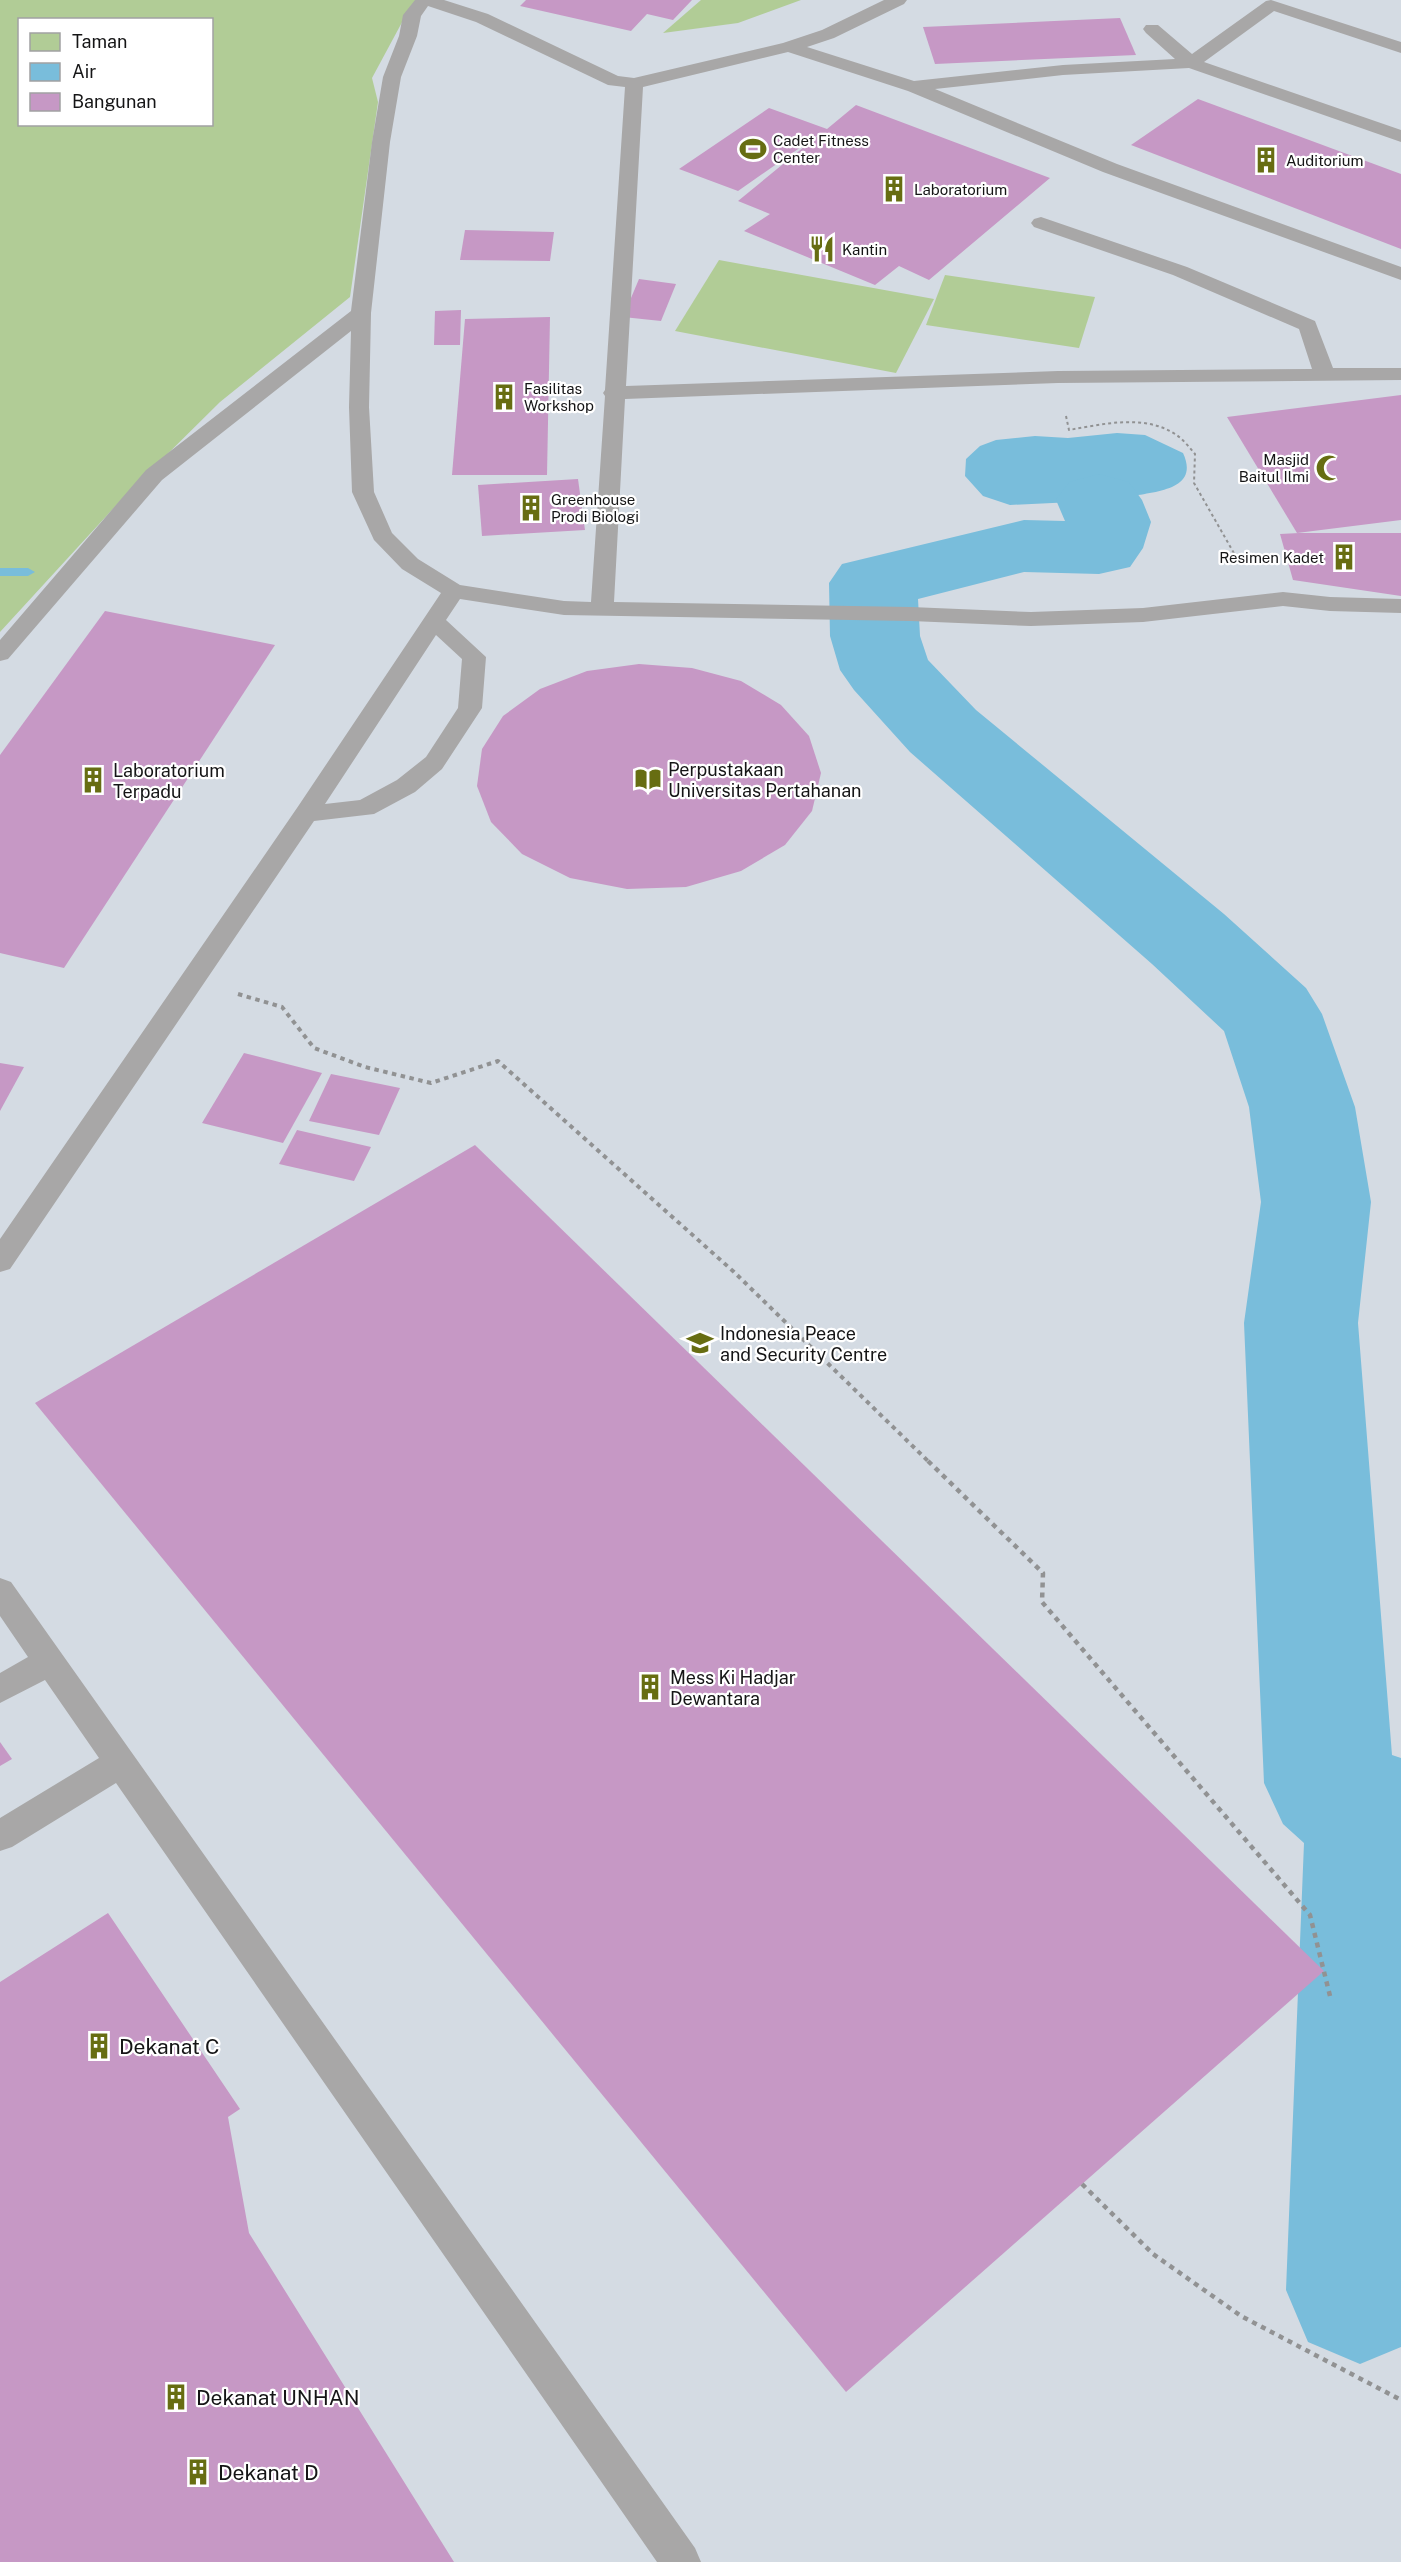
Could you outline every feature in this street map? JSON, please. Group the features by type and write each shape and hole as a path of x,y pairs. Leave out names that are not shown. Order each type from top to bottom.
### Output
{"lane":[{"path":"898,0 828,34 789,47 634,83 614,81 482,18 425,0 412,15 408,36 392,76 381,142 361,313 359,407 363,492 382,535 411,564 454,591 564,608 1053,618 1143,615 1283,599 1330,604 1401,606"},
{"path":"914,87 1063,70 1191,63 1272,5 1401,48"},
{"path":"1152,29 1191,63 1401,136"},
{"path":"789,47 914,87 1110,168 1401,274"},
{"path":"602,609 634,83"},
{"path":"1041,223 1180,271 1308,325 1324,376"},
{"path":"0,654 154,475 361,313"},
{"path":"614,393 1058,377 1401,374"},
{"path":"0,1261 306,814 454,591"},
{"path":"306,814 365,808 406,786 434,763 470,708 474,657 434,621"},
{"path":"0,1591 681,2562"},
{"path":"0,1689 49,1662"},
{"path":"0,1836 120,1763"}],"path":[{"path":"1058,377 1069,430 1112,422 1148,423 1173,432 1195,454 1194,483 1260,601"},
{"path":"282,1007 314,1048 365,1067 431,1083 498,1061 734,1272 1043,1573 1042,1602 1310,1915 1331,2000"},
{"path":"1082,2184 1153,2254 1241,2316 1401,2400"}],"shaded area":[{"name":"Indonesia Peace and Security Centre","path":"0,0 1401,0 1401,2562 0,2562"}],"green space":[{"path":"0,0 419,0 407,13 372,78 378,102 350,297 220,402 122,499 0,632"},
{"path":"701,0 801,0 738,23 663,33"},
{"path":"719,260 934,299 896,373 675,331"},
{"path":"945,275 1095,297 1079,348 926,325"}],"water":[{"path":"1117,433 1145,435 1183,453 1187,467 1184,477 1177,484 1165,489 1115,500 1010,505 983,496 965,476 966,459 980,446 996,440 1035,436 1068,438"}],"building":[{"path":"526,0 692,0 673,20 647,14 631,31 520,6"},
{"path":"1120,18 1136,55 935,64 923,27"},
{"name":"Auditorium","path":"1198,99 1401,174 1401,249 1131,145"},
{"name":"Laboratorium","path":"856,105 1050,178 929,280 899,266 875,285 744,231 770,214 738,201 821,133 738,191 679,169 769,108 827,129"},
{"path":"465,230 554,232 550,261 460,260"},
{"path":"639,279 676,284 661,321 623,317"},
{"path":"461,310 460,345 434,345 435,311"},
{"name":"Fasilitas Workshop","path":"550,317 547,475 452,475 465,319"},
{"name":"Masjid Baitul Ilmi","path":"1401,395 1401,520 1297,533 1227,417"},
{"name":"Greenhouse Prodi Biologi","path":"578,479 585,530 482,536 478,485"},
{"name":"Resimen Kadet","path":"1401,533 1401,596 1293,580 1280,534"},
{"name":"Laboratorium Terpadu","path":"105,611 275,645 64,968 0,953 0,755"},
{"name":"Perpustakaan Universitas Pertahanan","path":"639,664 692,668 741,681 781,705 809,736 821,773 812,811 785,845 741,871 686,887 627,889 570,878 522,854 491,822 477,786 482,749 503,716 540,689 587,671"},
{"path":"244,1053 322,1073 283,1143 202,1123"},
{"path":"0,1063 24,1067 0,1111"},
{"path":"331,1074 400,1088 379,1135 309,1121"},
{"path":"297,1130 371,1147 354,1181 279,1164"},
{"name":"Mess Ki Hadjar Dewantara","path":"475,1145 1324,1971 846,2392 35,1403"},
{"path":"0,1742 12,1759 0,1766"},
{"name":"Dekanat UNHAN","path":"108,1913 240,2109 228,2117 249,2233 454,2562 0,2562 0,1982"}],"waterway":[{"path":"1099,500 1108,522 1099,548 1024,546 873,583 875,636 886,670 943,731 1188,939 1270,1014 1302,1107 1316,1202 1301,1323 1329,1783 1346,1800 1371,1806 1360,2290"},
{"path":"0,572 28,572"}],"place":[{"name":"Cadet Fitness Center","path":"753,149"},
{"name":"Auditorium","path":"1266,160"},
{"name":"Laboratorium","path":"894,189"},
{"name":"Kantin","path":"822,249"},
{"name":"Fasilitas Workshop","path":"504,397"},
{"name":"Masjid Baitul Ilmi","path":"1329,468"},
{"name":"Greenhouse Prodi Biologi","path":"531,508"},
{"name":"Resimen Kadet","path":"1344,557"},
{"name":"Perpustakaan Universitas Pertahanan","path":"648,779"},
{"name":"Laboratorium Terpadu","path":"93,780"},
{"name":"Indonesia Peace and Security Centre","path":"700,1343"},
{"name":"Mess Ki Hadjar Dewantara","path":"650,1687"},
{"name":"Dekanat C","path":"99,2046"},
{"name":"Dekanat UNHAN","path":"176,2397"},
{"name":"Dekanat D","path":"198,2472"}]}
